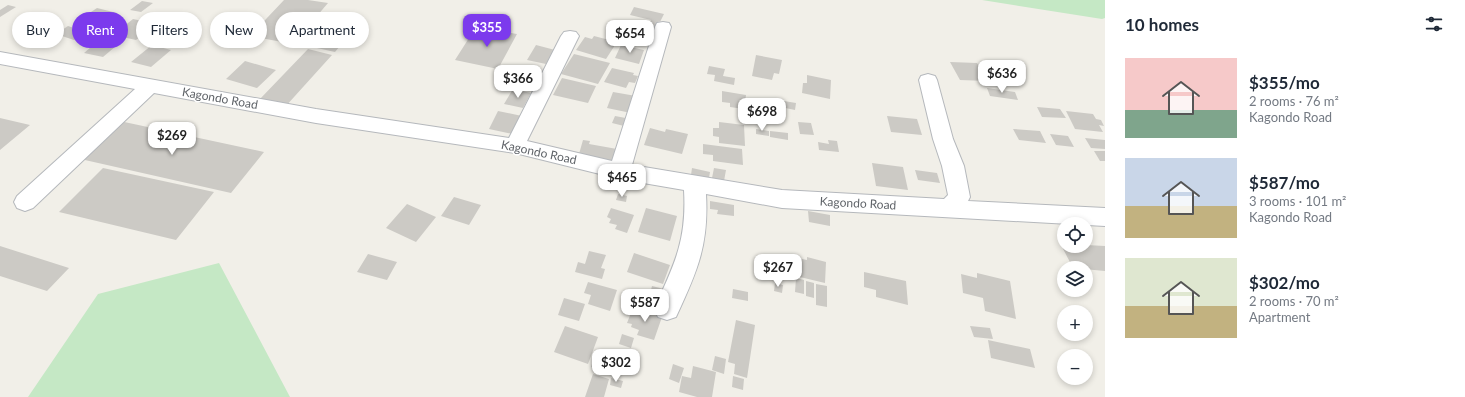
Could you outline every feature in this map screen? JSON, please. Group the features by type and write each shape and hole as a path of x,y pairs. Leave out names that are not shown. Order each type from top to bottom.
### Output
{"street":[{"path":"620,171 663,27"},
{"path":"515,146 570,36"},
{"name":"Kagondo Road","path":"0,58 316,116 515,146 620,171 782,200 1105,217"},
{"path":"928,80 935,111 957,182 959,197 949,209"},
{"path":"25,202 150,86"},
{"path":"667,310 686,266 693,241 695,206 694,184"}],"green space":[{"path":"982,0 1105,0 1105,18 1102,19"},
{"path":"219,263 290,397 28,397 98,294"}],"building":[{"path":"284,0 308,0 328,3 320,12 275,12 275,41 267,39 267,18"},
{"path":"142,1 153,3 141,12 130,10"},
{"path":"8,5 16,7 0,17 0,10"},
{"path":"634,7 664,14 660,22 659,21 656,26 654,26 652,32 627,27 629,21 648,25 651,20 630,15"},
{"path":"97,8 113,12 91,12"},
{"path":"133,19 136,20 136,40 128,38 128,23"},
{"path":"68,26 72,27 72,39 64,37 64,29"},
{"path":"476,27 517,34 498,69 455,60"},
{"path":"641,33 653,36 652,40 640,38"},
{"path":"594,36 617,42 606,59 576,50 585,37 592,39"},
{"path":"536,45 555,50 546,64 527,60"},
{"path":"621,45 644,50 639,64 615,58"},
{"path":"90,48 114,48 103,57 84,53"},
{"path":"148,48 163,48 171,50 151,67 131,62"},
{"path":"317,48 338,48 335,52"},
{"path":"308,49 332,55 285,107 259,100"},
{"path":"574,54 610,63 598,84 561,74"},
{"path":"756,55 782,60 779,74 774,73 772,80 752,76"},
{"path":"245,61 276,70 257,88 226,79"},
{"path":"950,62 977,63 988,81 960,80"},
{"path":"709,66 725,69 723,76 735,78 734,85 714,81 715,75 707,74"},
{"path":"612,68 634,73 633,75 638,76 635,83 629,82 626,88 604,82"},
{"path":"807,75 831,80 830,99 802,93 803,83 807,83"},
{"path":"562,78 596,86 588,103 553,95"},
{"path":"987,88 1015,92 1018,100 990,96"},
{"path":"513,89 531,93 523,108 504,104"},
{"path":"722,91 746,95 744,109 730,107 730,103 722,102"},
{"path":"613,92 636,96 631,113 607,108"},
{"path":"772,99 796,103 795,110 771,105"},
{"path":"1037,107 1060,109 1066,118 1042,117"},
{"path":"498,111 522,116 513,134 489,129"},
{"path":"1066,111 1093,114 1096,119 1101,120 1104,126 1099,125 1103,132 1075,129"},
{"path":"615,116 631,119 628,127 612,123"},
{"path":"887,116 917,119 922,135 891,132"},
{"path":"0,118 30,125 0,150"},
{"path":"115,120 264,152 231,193 76,158"},
{"path":"719,122 744,125 745,146 719,143 719,137 713,136 713,128 719,128"},
{"path":"798,122 811,123 814,135 800,134"},
{"path":"650,128 665,132 666,129 688,134 682,154 644,145"},
{"path":"756,129 769,131 769,136 756,134"},
{"path":"1013,129 1040,131 1046,143 1019,140"},
{"path":"770,131 788,133 788,140 770,137"},
{"path":"1050,134 1068,136 1074,147 1056,145"},
{"path":"1085,138 1105,140 1105,149 1091,148"},
{"path":"583,140 590,141 589,144 617,149 614,161 579,154"},
{"path":"828,140 837,141 839,152 819,150 818,142 829,144"},
{"path":"703,144 742,149 743,165 713,161 713,155 703,154"},
{"path":"1094,151 1105,151 1105,161 1100,161"},
{"path":"872,163 903,167 908,190 876,186"},
{"path":"103,168 214,192 176,240 59,212"},
{"path":"692,168 710,172 709,178 691,175"},
{"path":"714,168 726,170 724,181 712,178"},
{"path":"915,170 937,173 940,183 918,180"},
{"path":"618,194 627,196 626,202 616,200"},
{"path":"454,197 481,205 469,225 441,216"},
{"path":"710,201 734,205 734,216 717,214 718,210 710,209"},
{"path":"407,204 436,217 416,242 386,228"},
{"path":"611,208 634,215 627,233 615,229 617,225 609,223 611,219 607,217"},
{"path":"646,208 677,216 670,241 638,232"},
{"path":"808,211 830,215 830,226 809,222"},
{"path":"1093,245 1105,246 1105,271 1093,270 1093,261 1069,261 1065,253 1093,253"},
{"path":"0,246 69,268 47,291 0,276"},
{"path":"589,251 606,255 601,268 605,269 602,279 575,272 578,262 585,264"},
{"path":"634,253 670,265 663,284 627,272"},
{"path":"368,254 397,262 387,280 357,272"},
{"path":"807,257 826,262 825,283 783,273 784,259 797,262 797,258 807,260"},
{"path":"864,272 906,281 908,305 876,297 876,290 864,287"},
{"path":"977,273 1010,281 1016,319 985,311 983,298 963,293 961,274 977,278"},
{"path":"796,278 804,280 804,294 795,292"},
{"path":"806,281 814,283 814,298 806,296"},
{"path":"588,282 617,290 610,311 588,304 591,295 584,293"},
{"path":"775,283 783,285 782,293 774,291"},
{"path":"816,284 827,286 827,307 816,305"},
{"path":"652,286 664,289 660,305 648,302"},
{"path":"733,289 748,292 748,301 732,298"},
{"path":"564,298 585,304 579,321 558,315"},
{"path":"633,308 662,317 654,340 637,335 639,330 631,327 632,324 627,323"},
{"path":"736,320 755,325 747,378 734,374 735,364 728,362"},
{"path":"565,326 598,337 588,364 554,352"},
{"path":"970,326 990,328 993,339 974,337"},
{"path":"622,334 634,338 631,348 619,344"},
{"path":"988,340 1030,349 1035,368 991,358"},
{"path":"596,351 620,359 615,374 591,367"},
{"path":"715,356 726,359 724,374 712,370"},
{"path":"673,364 684,368 679,383 669,379"},
{"path":"693,366 716,372 712,397 697,397 679,392 682,376 691,378"},
{"path":"593,374 609,379 604,397 585,397"},
{"path":"733,376 744,379 743,390 732,387"},
{"path":"611,378 623,381 621,388 610,385"}]}
